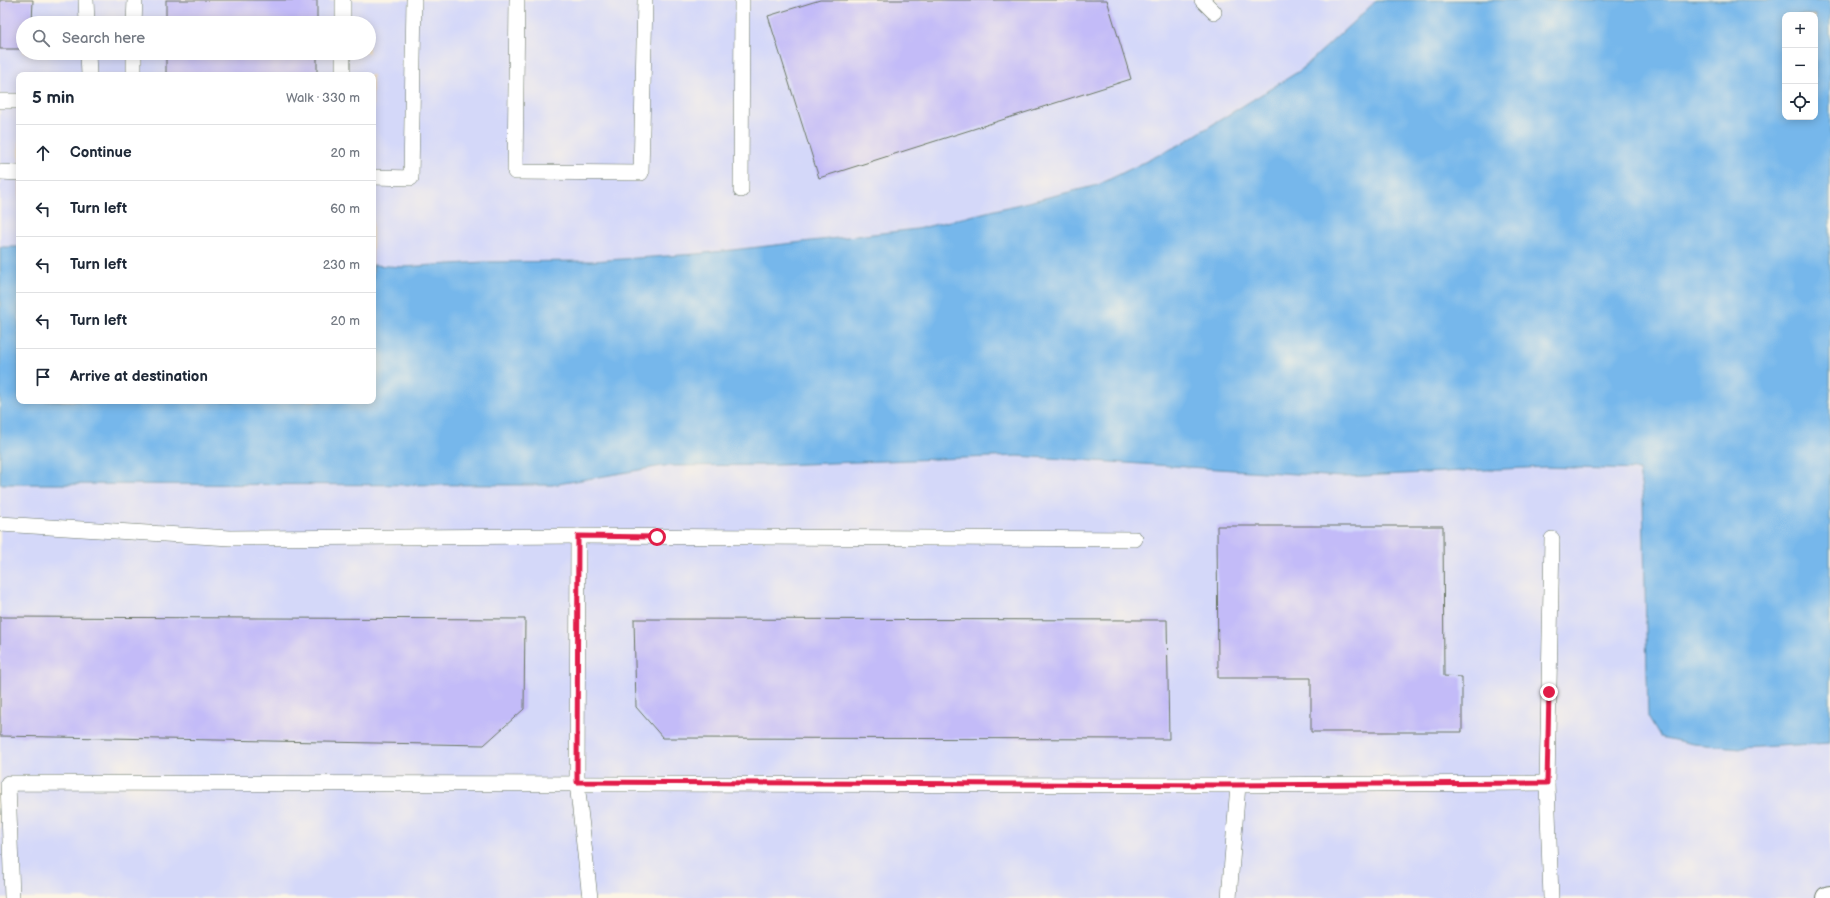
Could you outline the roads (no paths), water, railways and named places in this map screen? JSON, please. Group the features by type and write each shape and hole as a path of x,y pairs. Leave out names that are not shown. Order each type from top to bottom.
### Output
{"lane":[{"path":"86,0 87,16"},
{"path":"134,16 135,0"},
{"path":"343,0 343,16"},
{"path":"376,177 411,178 414,0"},
{"path":"517,0 515,172 625,173 641,173 645,0"},
{"path":"741,190 742,0"},
{"path":"1202,0 1214,12"},
{"path":"88,60 89,72"},
{"path":"134,60 134,72"},
{"path":"343,60 343,72"},
{"path":"0,101 16,102"},
{"path":"0,172 16,173"},
{"path":"0,524 230,538 578,536 1135,539"},
{"path":"578,536 577,782 590,898"},
{"path":"1551,898 1547,783 1552,539"},
{"path":"12,898 8,783 577,782 1238,785 1547,783"},
{"path":"1230,898 1238,785"}],"water":[{"path":"1377,0 1830,0 1830,743 1741,748 1693,744 1660,737 1648,717 1643,498 1639,470 1545,467 1342,477 1018,456 776,465 662,466 552,485 0,484 0,247 16,247 16,404 376,404 376,265 403,267 484,262 593,261 697,254 917,229 1098,185 1181,144 1301,70"}]}
